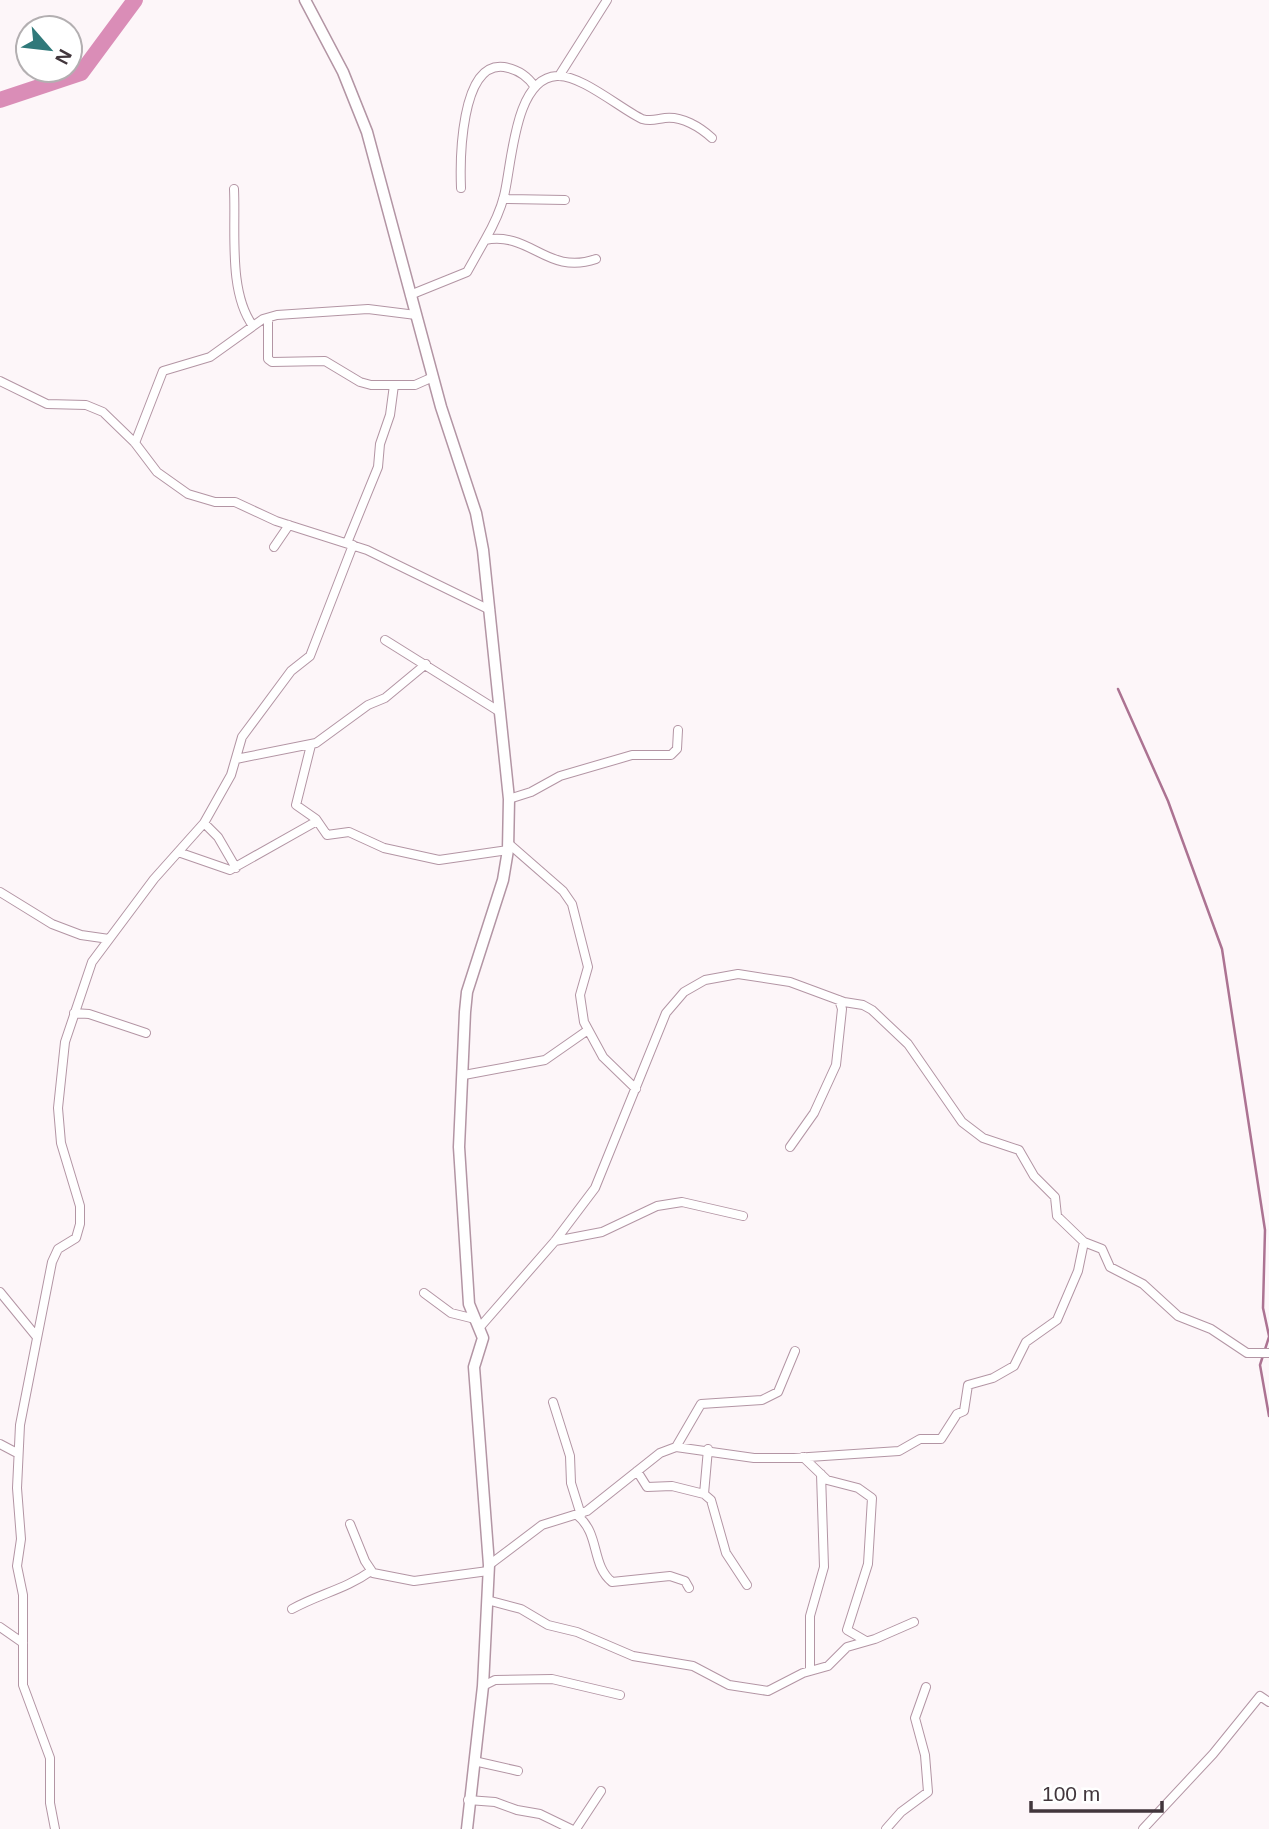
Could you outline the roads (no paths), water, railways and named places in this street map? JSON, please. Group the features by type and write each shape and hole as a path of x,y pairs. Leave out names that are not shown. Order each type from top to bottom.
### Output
{"street":[{"path":"305,0 358,105 454,452 476,513 490,610 509,799 508,846 503,880 467,992 459,1147 469,1304 483,1338 474,1367 489,1568 483,1686 468,1800 467,1829"},
{"path":"410,295 467,272 503,199 516,125 535,86 559,76 607,0"},
{"path":"461,188 464,116 485,72 499,67 508,68 520,72 535,86"},
{"path":"559,76 587,87 642,119 652,122 677,119 697,126 712,138"},
{"path":"234,189 237,292 245,315 253,326"},
{"path":"503,199 565,200"},
{"path":"485,240 520,243 569,265 596,258"},
{"path":"135,443 163,371 210,357 268,317 354,309 416,315"},
{"path":"268,317 270,361 325,361 360,382 415,384 433,377"},
{"path":"0,381 47,404 94,407 114,421 157,472 188,494 215,502 235,502 289,526 350,544 490,610"},
{"path":"55,1829 51,1815 50,1758 23,1685 23,1595 17,1566 21,1539 17,1452 36,1336 54,1256 58,1249 76,1238 80,1224 80,1206 61,1143 58,1108 65,1042 92,962 204,823 231,775 242,737 280,691 291,671 310,656 378,467 380,444 390,415 394,385"},
{"path":"274,547 289,526"},
{"path":"385,640 500,712"},
{"path":"236,759 311,745 349,721 368,705 385,698 426,664"},
{"path":"509,799 531,792 560,776 625,757 645,752 671,755 677,749 678,730"},
{"path":"311,745 296,806 317,821 327,835 349,832 384,848 439,860 508,846"},
{"path":"178,852 215,867 236,868 270,845 317,821"},
{"path":"204,823 218,837 236,868"},
{"path":"508,846 563,891 572,904 588,967 580,995 587,1030 603,1057 636,1088"},
{"path":"0,892 52,923 81,935 109,939"},
{"path":"478,1323 555,1241 595,1188 649,1049 666,1013 684,992 705,980 738,974 757,975 813,988 839,1000 872,1010 897,1032 962,1122 982,1138 1019,1150 1034,1176 1055,1197 1057,1216 1084,1242 1102,1249 1110,1267 1143,1284 1178,1316 1211,1329 1247,1353 1269,1353"},
{"path":"790,1147 814,1113 836,1065 842,1009 839,1000"},
{"path":"74,1013 89,1014 146,1033"},
{"path":"464,1074 545,1060 587,1030"},
{"path":"555,1241 602,1232 657,1206 682,1202 743,1216"},
{"path":"350,1524 371,1571 383,1576 414,1581 489,1568 542,1525 580,1516 660,1453 676,1447 708,1449 754,1458 803,1457 899,1451 920,1439 941,1439 957,1414 964,1411 968,1385 993,1378 1014,1366 1026,1342 1057,1320 1078,1271 1084,1242"},
{"path":"0,1292 36,1336"},
{"path":"424,1293 451,1313 478,1323"},
{"path":"676,1447 701,1404 762,1400 778,1392 795,1350"},
{"path":"553,1402 570,1456 571,1483 580,1516 592,1530 600,1565 612,1582 670,1576 685,1581 689,1588"},
{"path":"0,1444 17,1452"},
{"path":"704,1494 708,1449"},
{"path":"803,1457 827,1480 867,1493 874,1504 868,1564 847,1630 866,1641"},
{"path":"637,1471 647,1487 684,1487 704,1494 711,1500 726,1553 747,1585"},
{"path":"810,1671 810,1616 824,1567 821,1474"},
{"path":"292,1609 321,1594 344,1589 371,1571"},
{"path":"486,1601 521,1609 548,1625 577,1632 633,1656 693,1665 720,1681 743,1689 776,1689 810,1671 822,1669 842,1650 914,1622"},
{"path":"0,1627 23,1643"},
{"path":"483,1686 495,1680 552,1679 620,1695"},
{"path":"886,1829 901,1812 928,1792 925,1755 915,1718 926,1687"},
{"path":"1143,1829 1213,1754 1260,1696 1269,1702"},
{"path":"474,1760 518,1771"},
{"path":"468,1800 495,1802 517,1811 540,1814 574,1829 601,1791"}],"waterway":[{"path":"0,100 81,73 135,0"},
{"path":"1118,689 1168,801 1222,949 1265,1230 1263,1308 1269,1336"},
{"path":"1269,1337 1260,1365 1269,1416"}]}
